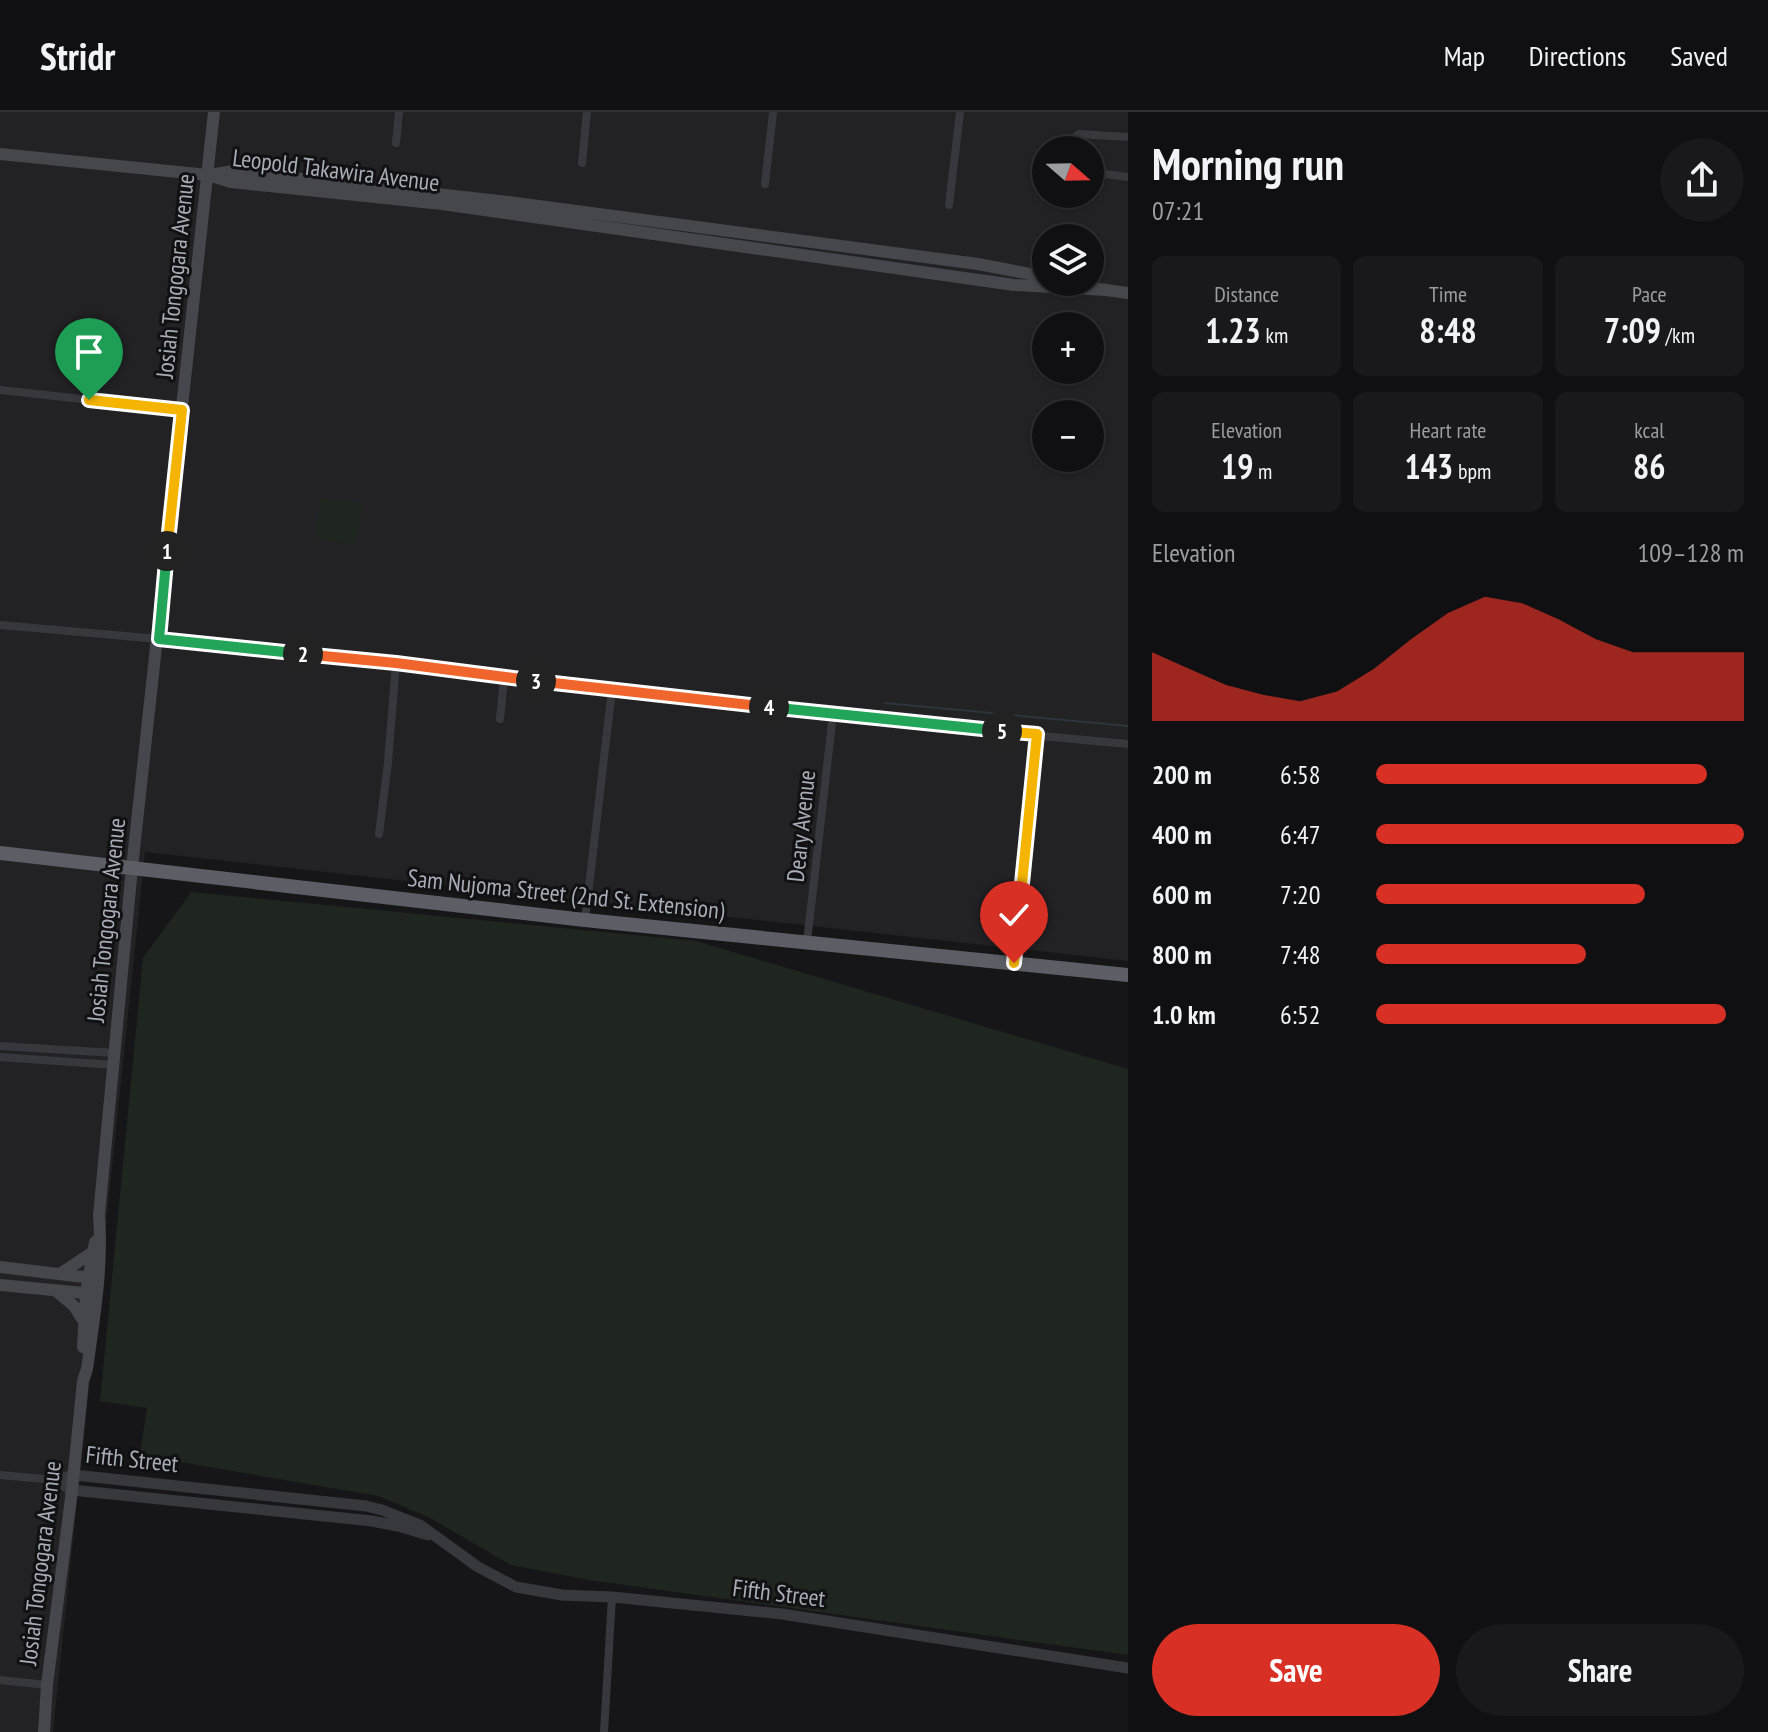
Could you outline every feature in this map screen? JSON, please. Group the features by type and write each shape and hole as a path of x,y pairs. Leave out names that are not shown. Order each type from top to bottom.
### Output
{"highway":[{"name":"Sam Nujoma Street (2nd St. Extension)","path":"0,853 585,920 1128,975"}],"main road":[{"name":"Josiah Tongogara Avenue","path":"93,1279 101,1242 99,1215 132,868 214,112"},
{"path":"0,154 208,175"},
{"name":"Leopold Takawira Avenue","path":"208,175 232,171 508,202 978,264 1032,274"},
{"name":"Leopold Takawira Avenue","path":"208,175 231,182 442,204 980,281 1128,293"},
{"path":"83,1381 83,1320 91,1294 99,1215"},
{"path":"60,1274 93,1252"},
{"path":"0,1267 93,1279"},
{"path":"0,1285 91,1294"},
{"path":"56,1291 74,1306 83,1320"},
{"name":"Josiah Tongogara Avenue","path":"44,1732 83,1381 87,1369 91,1294"}],"street":[{"path":"396,143 399,112"},
{"path":"582,163 587,112"},
{"path":"765,184 773,112"},
{"path":"949,205 960,112"},
{"path":"1076,136 1128,137"},
{"path":"1104,174 1128,177"},
{"path":"0,390 182,410"},
{"path":"0,625 396,663 504,678 955,728 1128,744"},
{"path":"379,834 396,663"},
{"path":"500,719 504,678"},
{"path":"585,920 612,690"},
{"name":"Deary Avenue","path":"807,942 833,714"},
{"path":"1014,963 1037,734"},
{"path":"0,1046 114,1059"},
{"path":"0,1057 114,1059"},
{"name":"Fifth Street","path":"0,1475 55,1480 74,1475 366,1506 420,1525 478,1567 516,1587 562,1595 782,1614 1128,1668"},
{"name":"Fifth Street","path":"55,1480 72,1490 372,1521 437,1537"},
{"path":"604,1732 612,1597"},
{"path":"0,1680 47,1685"}],"shaded area":[{"path":"0,112 1128,112 1128,961 145,852 53,1732 0,1732"},
{"path":"321,498 363,503 356,545 315,539"},
{"path":"191,892 696,941 1128,1069 1128,1655 589,1580 511,1565 430,1518 378,1496 140,1455 147,1408 100,1401 143,958"}],"waterway":[{"path":"885,703 1128,726"}],"route":[{"path":"89,400 182,410 159,639 396,663 504,678 955,728 1037,734 1014,963"}]}
